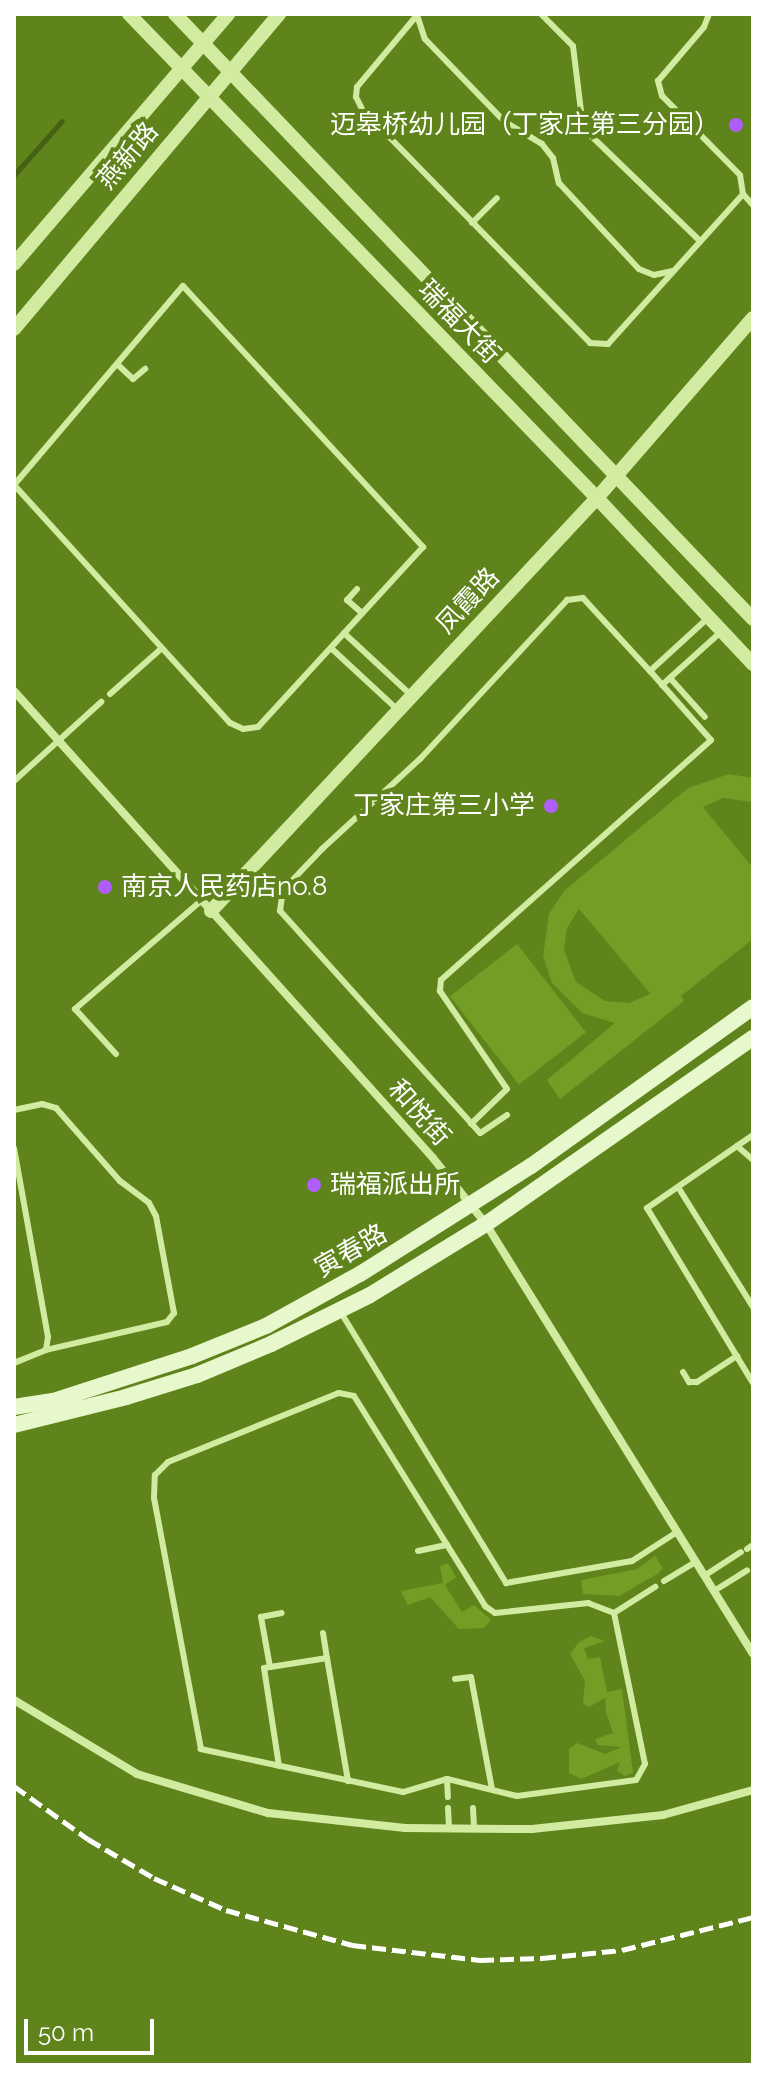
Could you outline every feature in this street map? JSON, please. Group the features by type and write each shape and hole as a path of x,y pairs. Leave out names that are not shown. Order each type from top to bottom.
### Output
{"main road":[{"name":"寅春路","path":"14,1407 53,1401 123,1380 266,1326 360,1274 531,1166 753,1007"},
{"name":"寅春路","path":"14,1425 126,1397 197,1375 339,1310 486,1224 753,1038"}],"street":[{"name":"瑞福大街","path":"129,14 597,498 753,664"},
{"name":"瑞福大街","path":"175,14 753,619"},
{"name":"燕新路","path":"14,264 228,14"},
{"name":"燕新路","path":"14,329 279,14"},
{"name":"凤霞路","path":"207,906 412,696 597,498 753,318"},
{"name":"和悦街","path":"14,691 433,1158 486,1224 753,1654"},
{"path":"14,1700 137,1774 268,1813 405,1828 532,1829 663,1815 753,1790"}],"lane":[{"path":"541,14 573,46 583,128 700,241"},
{"path":"709,14 704,27 658,81 662,96 740,175 743,194 753,205"},
{"path":"417,15 357,87 356,97 362,109 590,343 608,344 743,194"},
{"path":"417,15 425,39 505,122 542,144 553,158 559,183 639,269 654,275 673,271"},
{"path":"472,223 497,198"},
{"path":"183,286 423,547 258,727 243,729 230,723 14,485 117,364 183,286"},
{"path":"117,364 133,379 145,369"},
{"path":"357,589 347,600 362,613"},
{"path":"471,1124 507,1089 440,991 441,980 711,740 583,598 572,597 420,759 322,849 283,890 280,911 471,1124 480,1133 507,1115"},
{"path":"650,671 709,617"},
{"path":"662,685 722,631"},
{"path":"344,633 412,696"},
{"path":"110,694 162,648"},
{"path":"331,648 398,710"},
{"path":"670,678 705,717"},
{"path":"14,781 101,702"},
{"path":"116,1054 75,1009 207,906"},
{"path":"14,1110 42,1104 56,1108 120,1181 149,1203 156,1216 174,1313 167,1322 46,1350 14,1363"},
{"path":"753,1135 647,1208 753,1383"},
{"path":"737,1146 753,1160"},
{"path":"14,1148 48,1337 46,1350"},
{"path":"678,1187 753,1307"},
{"path":"339,1310 506,1583 632,1561 677,1532"},
{"path":"683,1372 689,1382 697,1382 737,1356"},
{"path":"339,1393 354,1396 485,1606 495,1613 588,1603 614,1613 645,1764 636,1780 517,1796 447,1779 403,1792 201,1749 154,1498 155,1475 168,1462 319,1400 339,1393"},
{"path":"418,1551 447,1545"},
{"path":"704,1576 747,1548"},
{"path":"664,1581 696,1562"},
{"path":"714,1591 747,1570"},
{"path":"614,1613 655,1587"},
{"path":"270,1667 261,1617 282,1613"},
{"path":"323,1633 348,1781"},
{"path":"279,1766 264,1668 327,1658"},
{"path":"455,1679 471,1677 492,1789"},
{"path":"447,1779 448,1797"},
{"path":"473,1785 473,1797"},
{"path":"448,1808 449,1828"},
{"path":"473,1808 474,1828"}],"green space":[{"path":"729,774 753,778 753,802 723,798 703,807 753,868 753,939 681,996 684,1001 560,1099 547,1080 615,1023 582,1013 552,983 543,956 549,914 564,891 688,788","holes":["579,909 650,993 629,1003 605,1001 576,982 564,950 567,928"]},
{"path":"517,944 586,1032 519,1085 450,996"},
{"path":"655,1556 663,1568 659,1573 619,1596 583,1594 581,1580 637,1569"},
{"path":"448,1563 456,1577 445,1585 462,1612 474,1605 491,1620 484,1628 459,1629 430,1597 408,1605 401,1591 443,1583 440,1566"},
{"path":"591,1636 605,1641 584,1648 588,1659 600,1657 607,1692 622,1689 633,1773 625,1776 617,1771 620,1762 581,1779 569,1773 569,1749 577,1743 605,1754 621,1747 598,1745 595,1739 613,1733 605,1698 589,1707 583,1704 585,1681 570,1654 579,1642"}],"waterway":[{"path":"14,175 62,121"}],"railway":[{"path":"14,1786 88,1839 154,1878 226,1910 352,1945 480,1960 542,1958 622,1950 753,1917"}],"place":[{"name":"迈皋桥幼儿园（丁家庄第三分园）","path":"736,125"},
{"name":"丁家庄第三小学","path":"551,806"},
{"name":"南京人民药店no.8","path":"105,887"},
{"name":"瑞福派出所","path":"314,1185"}]}
